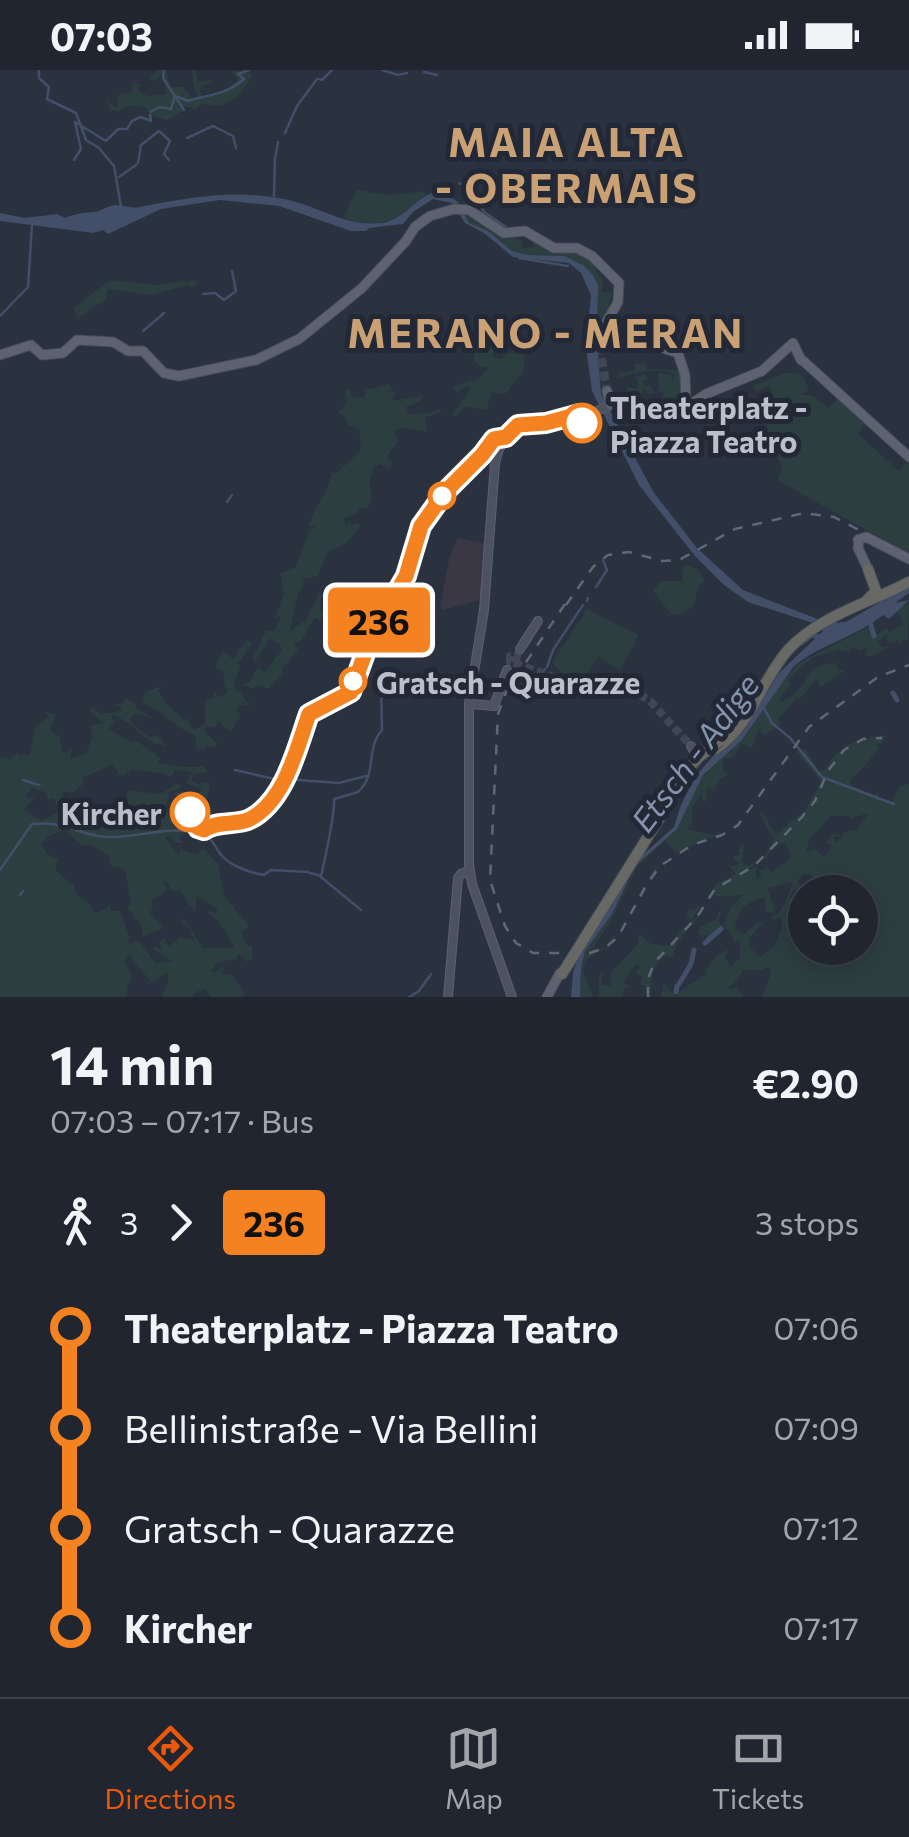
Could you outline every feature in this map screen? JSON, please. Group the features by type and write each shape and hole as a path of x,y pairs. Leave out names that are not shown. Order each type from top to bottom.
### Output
{"highway":[{"path":"868,569 875,584 882,590 891,589"},
{"path":"561,973 695,761 739,726 781,657 802,636 827,620 909,581"},
{"path":"695,761 728,740 781,657 814,626 909,581"},
{"path":"852,608 874,596 875,584"},
{"path":"561,973 665,813"},
{"path":"637,854 656,831"}],"main road":[{"path":"0,355 29,345 47,355 64,352 76,340 110,342 126,350 143,350 163,372 179,376 256,360 299,339 372,280 417,225 461,208 476,212 510,234 525,231 554,248 573,247 590,255 620,283 616,305 600,334 655,344 678,354 685,376 685,404"},
{"path":"512,997 470,871 471,703 490,547 495,461 510,433 517,425 594,412 685,404 792,353 909,456"},
{"path":"594,412 606,391"},
{"path":"868,569 858,548 863,538 909,560"},
{"path":"520,650 538,622"},
{"path":"471,703 490,707 496,704 506,670"},
{"path":"448,997 458,878 470,871"},
{"path":"550,994 561,973"},
{"path":"560,997 556,988 561,973"}],"shaded area":[{"path":"166,70 170,87 183,87 193,99 198,94 192,70 196,70 198,82 213,82 199,88 203,98 222,94 239,79 230,70 251,73 251,77 243,90 225,104 202,103 196,109 182,106 182,111 168,120 152,116 145,107 127,106 117,112 109,108 107,100 117,108 118,95 132,92 132,84 141,84 137,90 148,96 166,94 162,73 155,82 149,78"},
{"path":"356,190 388,195 425,191 426,195 398,216 370,223 344,218"},
{"path":"461,211 522,242 522,249 534,246 532,238 589,258 603,282 602,292 612,293 608,305 613,307 603,324 597,323 598,285 564,256 512,251 488,231 469,223"},
{"path":"110,280 155,285 195,280 197,284 150,295 108,289 106,299 78,318 73,308"},
{"path":"480,328 484,347 493,346 495,337 502,338 503,351 495,348 492,357 525,354 523,372 505,394 492,393 486,410 466,407 454,417 470,389 466,386 457,393 453,386 477,379 488,369 481,368 472,358 480,345"},
{"path":"646,363 647,369 682,371 683,401 657,403 667,400 662,396 664,392 647,394 644,389 640,394 629,395 627,387 636,389 638,381 634,377 646,374 645,386 649,385 654,392 659,390 658,373 672,375 673,386 674,374 660,371 619,378 618,373 635,371 635,364"},
{"path":"785,373 798,373 805,379 808,391 798,394 813,396 829,408 839,397 867,422 858,434 899,471 909,461 909,554 777,480 783,468 766,422 784,399 775,401 769,386 756,392 754,385"},
{"path":"389,384 395,394 392,401 422,396 420,402 406,407 408,414 444,408 425,418 427,432 406,428 394,431 399,440 387,456 393,462 389,469 380,464 375,466 369,482 372,499 367,509 362,507 344,518 346,526 350,520 352,526 361,525 347,543 327,553 318,576 303,579 290,631 306,620 318,595 322,595 320,608 324,613 320,620 315,618 300,642 294,643 298,650 268,689 243,685 258,667 264,673 282,650 280,644 270,639 252,660 266,630 274,631 282,615 275,618 284,594 280,574 273,576 295,568 308,534 316,526 309,526 332,473 337,473 361,450 359,429 348,425 342,414 337,415 348,400 344,392 350,390 352,398 364,397 366,390"},
{"path":"458,538 488,544 484,599 443,610 440,606 450,555"},
{"path":"686,565 697,569 705,581 697,589 695,605 681,615 671,614 653,591 662,581 682,581"},
{"path":"909,600 905,604 909,604 908,640 903,640 902,645 896,639 895,643 887,642 887,635 877,642 882,647 891,646 872,656 865,656 868,647 859,651 853,647 847,652 839,650 812,658 788,679 791,684 779,698 782,702 820,666 838,663 836,668 846,670 820,687 817,679 778,719 781,724 765,735 758,730 752,748 741,744 734,757 723,760 723,772 729,774 714,789 707,787 706,802 702,801 702,787 692,806 692,823 686,829 718,836 675,854 646,883 654,869 676,853 665,841 637,867 611,921 592,949 600,948 594,952 613,944 586,959 583,971 593,997 580,997 585,951 612,914 638,863 677,829 703,775 741,741 798,663 869,627 874,636 886,628 890,632 904,624 895,610"},
{"path":"587,609 639,635 620,670 598,657 582,676 573,671 568,679 552,663"},
{"path":"247,640 252,644 238,663 241,665 233,686 244,692 242,696 251,705 244,705 244,701 237,709 240,715 231,732 218,721 215,728 205,726 204,731 218,744 213,748 205,747 206,751 196,747 196,736 142,703 145,692 164,685 158,690 164,701 184,720 190,718 188,722 195,730 205,724 205,701 214,698 214,690 218,698 227,692 225,672 215,665 223,651 233,659"},
{"path":"124,698 134,702 136,708 153,718 136,714 131,722 149,737 157,735 168,747 151,741 111,715 114,722 109,729 133,743 137,741 161,758 157,763 204,766 208,772 193,775 192,781 210,782 207,799 197,803 176,796 182,791 197,796 202,789 185,783 193,772 176,770 169,778 132,769 122,777 112,765 84,777 83,784 73,793 63,792 61,799 78,803 57,804 53,798 48,799 47,793 32,788 25,797 35,798 24,809 41,820 61,814 64,816 57,825 80,823 80,812 84,818 101,805 103,811 112,803 112,810 121,814 128,790 161,794 177,783 183,787 167,793 166,808 174,827 184,826 177,814 186,823 185,833 179,838 183,843 176,843 168,835 165,838 179,855 181,850 197,855 203,848 218,864 225,898 248,924 241,931 245,944 252,946 252,959 247,962 239,954 236,959 216,963 211,972 222,966 222,973 232,975 245,993 241,997 211,997 205,989 191,997 161,997 168,984 168,972 152,983 129,955 124,960 132,977 127,997 0,997 0,757 10,759 18,752 20,757 30,755 35,727 49,716 45,712 56,714 50,730 60,737 62,752 72,748 70,759 86,753 92,738 90,726 104,723 89,711 94,707 100,714 122,711 120,706 111,707 124,702","holes":["64,830 82,845 91,845 109,856 111,866 125,869 131,903 127,907 141,925 143,937 164,928 149,913 153,908 151,901 168,889 161,880 172,891 181,891 196,910 197,892 198,897 218,909 215,914 210,910 207,913 218,920 235,948 203,948 184,919 180,920 194,940 180,937 169,946 164,938 158,943 161,951 151,948 173,962 155,963 138,940 128,944 120,911 111,911 111,904 98,913 93,911 73,885 55,870 58,859 47,854 41,845 47,837"]},
{"path":"886,735 850,785 874,795 878,792 879,798 892,802 899,786 909,784 909,997 762,997 771,973 769,966 764,970 744,970 728,989 736,988 744,997 676,997 706,974 716,956 728,949 725,957 730,967 740,958 740,940 733,943 733,936 724,927 707,941 707,932 703,938 698,932 716,919 719,911 718,921 723,926 731,907 742,895 718,897 711,893 705,902 715,885 736,874 729,866 739,865 733,857 740,854 744,843 742,863 748,866 760,859 748,870 758,866 757,879 766,867 772,872 792,856 784,842 770,851 766,860 762,859 774,840 759,812 776,835 806,809 821,781 797,753 785,769 798,750 805,748 818,770 824,771 850,744","holes":["870,813 854,832 845,832 837,843 833,837 841,836 830,836 826,843 832,846 823,857 816,849 806,852 809,840 831,816 849,816 852,822 852,818"]},
{"path":"698,905 700,908 691,920 687,911"},
{"path":"701,913 680,940 673,957 666,956 657,964 651,997 647,997 645,986 641,985 642,977 636,973 640,966 636,964 623,983 632,987 624,988 623,997 599,997 599,978 604,969 601,984 610,986 612,971 638,944 639,933 651,944 668,946 658,959 681,930"},
{"path":"664,982 676,997 661,997"}],"water":[{"path":"432,193 445,194 458,202 469,223 488,231 512,251 564,256 592,274 598,285 601,394 654,493 697,548 743,590 828,623 846,622 909,585 909,593 895,603 909,600 889,619 883,615 794,666 741,741 703,775 677,829 635,866 612,914 585,951 580,997 571,997 581,948 612,906 618,889 639,858 674,827 695,777 713,756 743,732 779,673 823,631 822,626 748,602 724,585 695,556 639,485 592,391 586,348 591,295 581,273 569,263 513,257 465,223 452,203 433,199 403,224 366,231 351,231 279,206 220,200 161,209 108,234 103,230 93,233 0,221 0,213 25,218 57,214 65,218 113,205 136,207 246,195 296,202 355,222 380,223 395,218"}],"waterway":[{"path":"39,70 39,78 49,87 47,99 76,113 86,140 114,166 121,207"},
{"path":"164,70 163,78 184,110"},
{"path":"150,112 160,107 171,109 175,96 188,101 223,92 244,79 238,74 249,70"},
{"path":"319,79 332,70"},
{"path":"382,70 398,75 407,73"},
{"path":"424,72 437,75"},
{"path":"285,133 297,106 317,79"},
{"path":"74,160 81,149 75,122 106,141 118,129 127,129 132,121 141,117 151,121 150,115"},
{"path":"187,138 213,126 233,136 236,148"},
{"path":"138,163 141,145 159,131 170,141 164,154 169,160"},
{"path":"276,155 278,142"},
{"path":"274,196 275,157"},
{"path":"119,177 136,165"},
{"path":"459,183 470,188 484,212 506,227"},
{"path":"0,316 28,287 32,225"},
{"path":"519,258 568,266"},
{"path":"203,294 215,293 224,300 236,291 232,271"},
{"path":"143,331 164,313"},
{"path":"227,502 232,495"},
{"path":"596,587 607,570 603,560"},
{"path":"547,667 553,650 583,605"},
{"path":"871,625 874,636"},
{"path":"798,645 812,635 819,637"},
{"path":"529,693 545,669"},
{"path":"310,873 321,876 334,799 358,792 368,777 374,745 382,730 381,684 439,695"},
{"path":"893,693 897,700"},
{"name":"Etsch - Adige","path":"764,708 772,723 790,738 822,777 894,804"},
{"path":"235,770 270,778 339,783 366,776"},
{"path":"23,780 39,785"},
{"path":"0,870 32,824 44,823 108,837 189,831 209,838 226,860 247,871 264,875 271,870 308,872"},
{"path":"321,877 361,910"},
{"path":"20,895 23,891"},
{"path":"705,943 721,929"},
{"path":"679,984 694,950"},
{"path":"409,997 419,991 431,974"},
{"path":"676,992 677,986"}],"tunnel":[{"path":"599,345 607,391"},
{"path":"517,656 516,663 510,662 510,656 517,656 520,649"},
{"path":"514,663 556,678 602,679 626,685 651,702 691,746"}],"railway":[{"path":"566,605 593,567 608,555 629,552 662,561 679,560 735,529 804,513 834,517 909,556"},
{"path":"565,604 506,692 498,714 490,880 505,926 516,943 533,953 590,953 605,948 618,937 660,866 692,845 738,825 809,727 878,677 909,665"},
{"path":"648,997 648,979 654,963 697,917 715,889 754,866 802,817 844,750 863,739 882,738"}],"bus line":[{"name":"236","path":"190,812 198,828 204,830 212,825 248,820 273,798 295,760 309,714 351,692 372,634 406,576 422,524 446,491 494,439 506,437 518,425 546,423 579,414 582,423"}],"place":[{"name":"Theaterplatz - Piazza Teatro","path":"582,423"},
{"name":"Gratsch - Quarazze","path":"353,681"},
{"name":"Kircher","path":"190,812"}],"district":[{"name":"MAIA ALTA - OBERMAIS","path":"567,163"},
{"name":"MERANO - MERAN","path":"546,331"}]}
